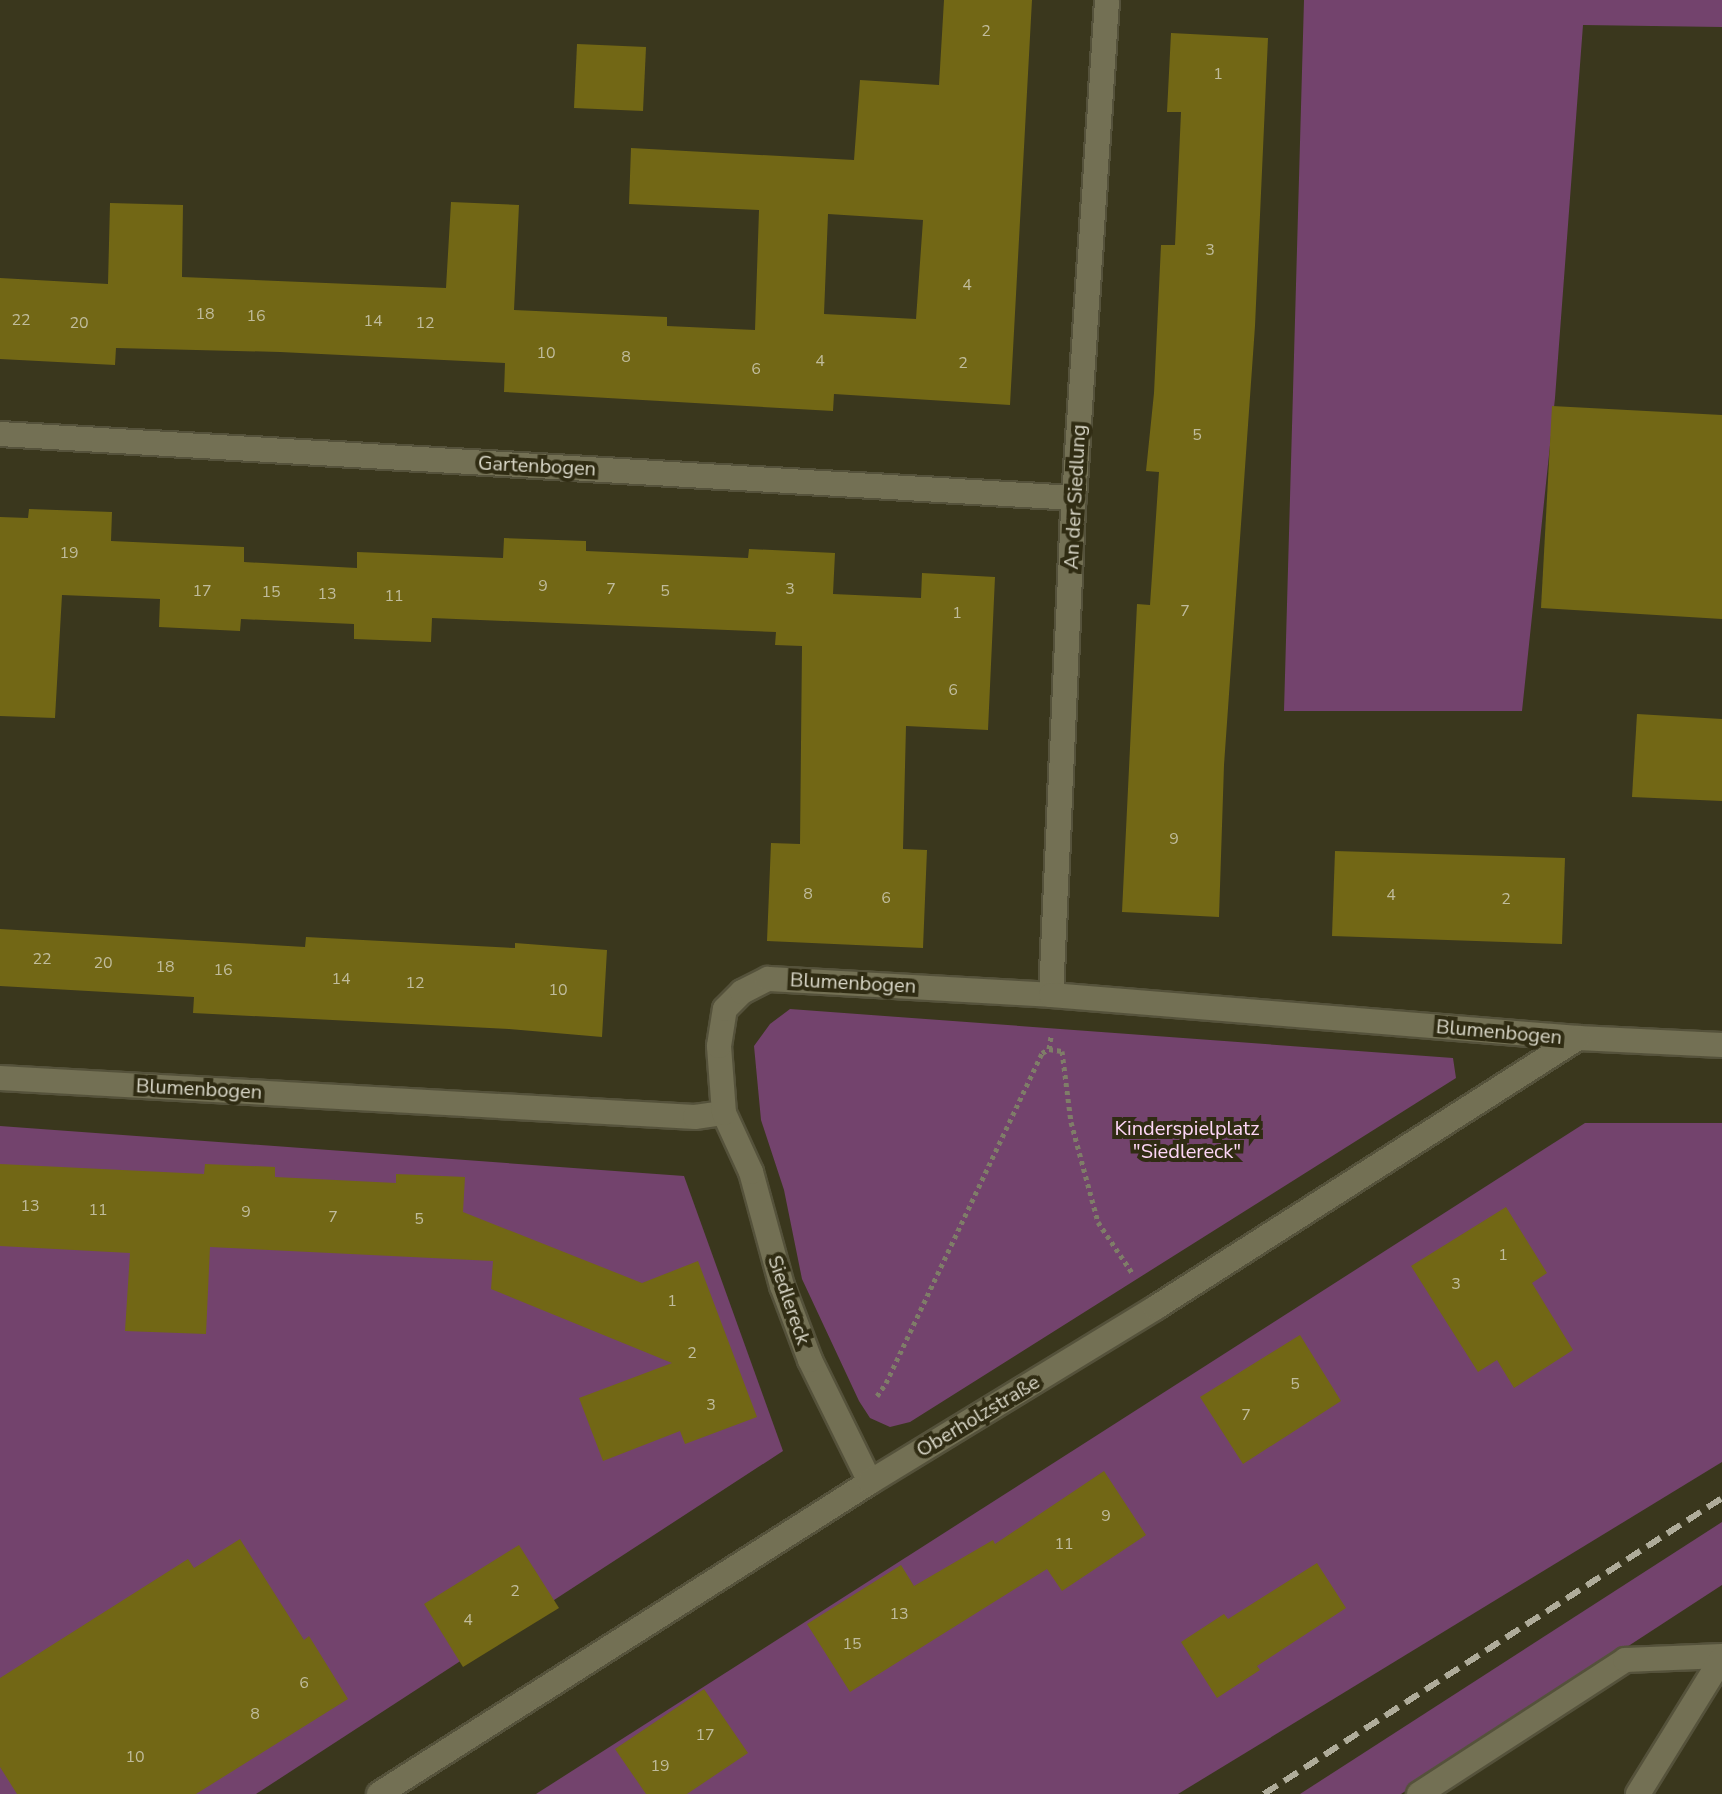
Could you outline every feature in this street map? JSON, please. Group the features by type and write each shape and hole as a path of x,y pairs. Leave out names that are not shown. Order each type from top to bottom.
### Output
{"street":[{"name":"An der Siedlung","path":"1051,995 1074,498 1107,0"},
{"name":"Gartenbogen","path":"0,434 1074,498"},
{"name":"Blumenbogen","path":"0,1078 695,1117 724,1113 719,1046 725,1009 742,992 768,979 1051,995 1578,1038 1722,1045"},
{"name":"Oberholzstraße","path":"379,1794 870,1482 1155,1308 1578,1038"},
{"name":"Siedlereck","path":"724,1113 751,1172 782,1286 845,1437 870,1482"},
{"path":"1419,1794 1625,1660 1722,1657"},
{"path":"1638,1794 1722,1657"}],"path":[{"path":"1049,1049 1051,995"},
{"path":"845,1437 886,1383 1042,1053 1049,1049 1062,1051 1071,1122 1098,1222 1155,1308"}],"green space":[{"path":"1304,0 1722,0 1722,27 1583,25 1555,398 1522,711 1284,711"},
{"name":"Kinderspielplatz \"Siedlereck\"","path":"790,1009 1453,1058 1456,1078 910,1422 890,1427 870,1418 859,1401 802,1279 784,1190 761,1120 754,1046 770,1024"},
{"path":"1585,1123 1722,1123 1722,1462 1178,1794 536,1794"},
{"path":"0,1126 684,1176 783,1451 256,1794 0,1794"},
{"path":"1722,1522 1722,1585 1401,1794 1300,1794"}],"building":[{"path":"944,0 1032,0 1010,405 834,394 833,411 504,392 505,363 280,352 116,348 115,365 0,359 0,278 108,284 110,203 183,205 182,277 446,288 451,202 519,205 514,310 667,317 667,326 755,330 759,210 629,204 631,148 854,160 860,80 939,85","holes":["828,214 923,220 916,319 824,314"]},
{"path":"1171,33 1268,38 1255,326 1224,765 1219,917 1122,912 1137,604 1150,605 1159,472 1146,471 1154,393 1161,245 1175,245 1181,112 1167,112"},
{"path":"577,44 646,47 643,111 574,108"},
{"path":"1552,406 1722,415 1722,619 1541,608"},
{"path":"29,509 112,512 111,541 244,547 244,562 357,568 357,552 503,558 504,538 586,541 586,551 748,558 749,549 835,553 833,594 921,598 922,573 995,577 988,730 906,726 903,849 927,850 923,948 767,941 771,843 800,844 802,646 775,645 776,632 432,618 431,642 354,639 354,624 241,619 240,631 159,627 160,599 62,595 55,718 0,716 0,517 28,518"},
{"path":"1637,714 1722,719 1722,801 1632,797"},
{"path":"1335,851 1565,858 1562,944 1332,936"},
{"path":"0,929 305,947 306,937 515,948 515,943 607,950 602,1037 509,1029 193,1013 194,997 0,986"},
{"path":"0,1164 204,1174 205,1164 275,1167 275,1177 396,1183 396,1174 465,1177 463,1212 642,1283 698,1261 757,1417 685,1444 680,1431 603,1461 579,1398 672,1363 491,1289 493,1261 210,1247 206,1334 125,1331 130,1253 0,1246"},
{"path":"1506,1207 1547,1273 1532,1283 1573,1350 1514,1388 1497,1360 1478,1372 1411,1266"},
{"path":"1300,1335 1341,1401 1243,1464 1200,1397"},
{"path":"1104,1471 1146,1535 1062,1591 1047,1569 850,1692 807,1624 901,1565 914,1586 993,1540 995,1544"},
{"path":"240,1539 304,1640 309,1636 348,1699 196,1794 17,1794 0,1767 0,1678 188,1559 194,1568"},
{"path":"519,1545 559,1608 463,1667 424,1604"},
{"path":"1317,1563 1346,1608 1257,1666 1260,1670 1217,1698 1181,1642 1224,1614 1228,1619"},
{"path":"704,1689 748,1753 687,1794 646,1794 615,1749"}],"railway":[{"path":"1264,1794 1722,1498"}]}
